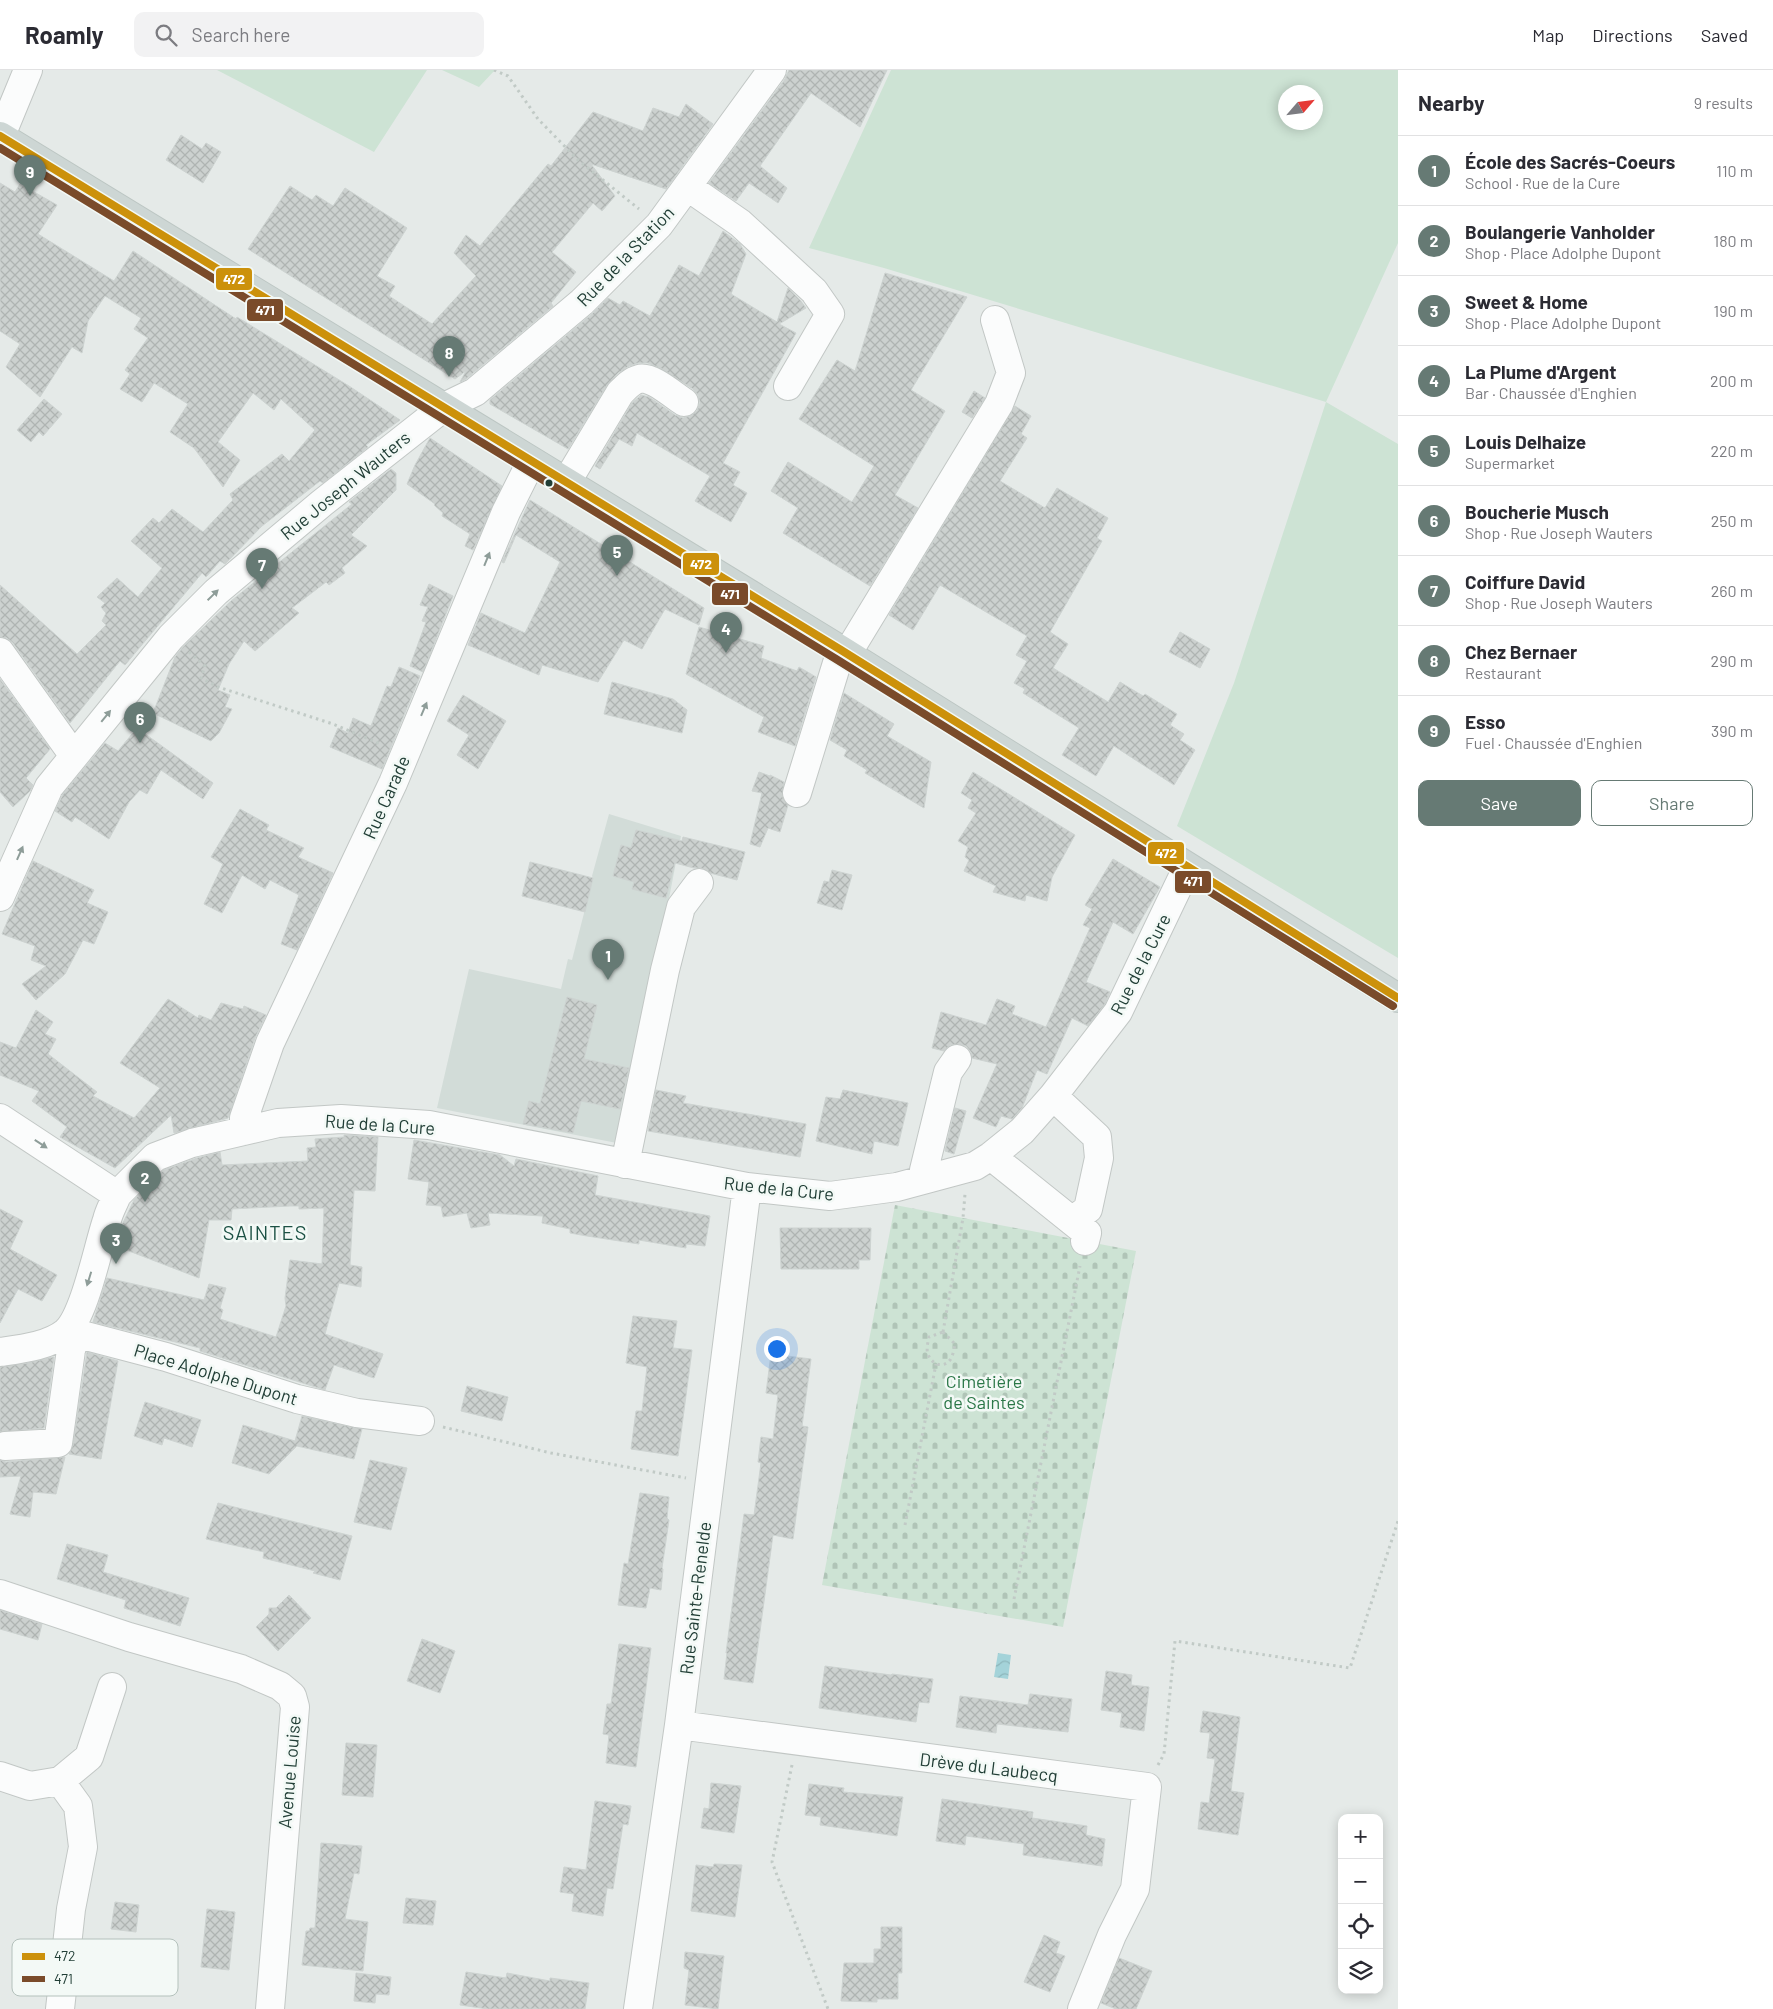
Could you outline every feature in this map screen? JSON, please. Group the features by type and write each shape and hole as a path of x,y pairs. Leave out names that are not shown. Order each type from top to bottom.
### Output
{"main road":[{"path":"0,137 844,652 1187,868 1398,998"}],"street":[{"path":"0,137 28,70"},
{"name":"Rue de la Station","path":"444,407 475,392 582,302 659,225 772,70"},
{"path":"688,187 740,223 814,291 830,314 788,386"},
{"path":"797,793 844,652 999,404 1011,374 995,320"},
{"path":"566,483 620,393 630,383 640,378 650,379 684,402"},
{"name":"Rue Joseph Wauters","path":"0,897 50,787 171,637 216,592 322,503 444,407"},
{"name":"Rue Carade","path":"244,1131 244,1118 270,1043 385,800 506,512 531,462"},
{"path":"0,652 74,756"},
{"name":"Rue de la Cure","path":"244,1131 278,1123 341,1118 429,1125 747,1187 830,1196 897,1187 975,1166 992,1156 1022,1131 1053,1096 1118,1012 1187,868"},
{"path":"625,1164 665,970 681,907 699,883"},
{"path":"926,1179 924,1170 948,1072 957,1059"},
{"path":"992,1156 1079,1230 1088,1209 1099,1158 1097,1137 1053,1096"},
{"path":"0,1118 117,1195"},
{"path":"5,1446 58,1443 72,1332 107,1218 117,1195 155,1157 192,1143 244,1131"},
{"name":"Rue Sainte-Renelde","path":"638,2009 679,1725 747,1187"},
{"path":"0,1352 28,1348 72,1332"},
{"name":"Place Adolphe Dupont","path":"72,1332 166,1357 297,1399 357,1414 420,1421"},
{"name":"Avenue Louise","path":"0,1594 129,1637 241,1669 280,1686 292,1696 295,1707 270,2009"},
{"path":"0,1776 30,1786 60,1781 89,1757 112,1686"},
{"name":"Drève du Laubecq","path":"679,1725 1147,1787"},
{"path":"60,1781 78,1806 83,1847 71,1909 68,1939"},
{"path":"1082,2009 1112,1935 1135,1889 1147,1787"},
{"path":"60,2009 61,1996"}],"path":[{"path":"494,70 508,76 538,119 578,160 659,225"},
{"path":"171,637 205,666 201,678 218,687 333,724 405,754"},
{"path":"943,1332 963,1218 966,1188 964,1169"},
{"path":"1014,1599 1079,1230"},
{"path":"943,1332 955,1344 952,1358 946,1363 936,1364 931,1361 927,1352 929,1337 943,1332"},
{"path":"905,1525 936,1364"},
{"path":"420,1421 551,1453 710,1482"},
{"path":"1147,1787 1164,1754 1175,1641 1350,1668 1398,1521"},
{"path":"797,1742 772,1862 828,2009"}],"shaded area":[{"path":"609,814 681,836 622,1144 437,1108 469,969 561,989 568,959 572,960"}],"green space":[{"path":"217,70 427,70 374,152"},
{"path":"442,70 495,70 479,87"},
{"path":"891,70 1398,70 1398,243 1326,402 884,268 809,248"},
{"path":"1326,402 1398,444 1398,958 1177,826 1234,683"},
{"name":"Cimetière de Saintes","path":"895,1205 1136,1251 1063,1627 822,1585"}],"water":[{"path":"998,1653 1011,1655 1008,1679 994,1677"}],"building":[{"path":"789,70 887,70 860,127 811,93 760,166 787,188 778,203 749,183 736,201 709,183 785,79"},
{"path":"686,104 713,124 666,189 591,164 615,196 602,211 593,203 552,252 576,272 551,303 553,306 460,382 466,371 455,379 248,249 290,186 312,200 316,195 333,206 345,188 407,228 377,276 395,286 389,296 432,324 476,276 454,253 466,235 480,246 548,164 551,166 593,112 643,131 653,108 679,117"},
{"path":"181,135 202,149 206,143 221,152 203,183 166,160"},
{"path":"0,183 15,192 20,184 57,205 38,234 114,281 133,251 236,319 237,317 400,420 366,445 368,447 323,483 320,481 262,526 225,564 220,561 206,577 202,573 125,665 120,661 70,723 13,643 7,638 0,637 0,585 77,654 106,625 102,621 106,613 101,607 105,603 97,597 117,578 138,597 162,568 131,541 153,518 159,523 172,509 203,532 233,500 230,494 282,454 289,461 315,430 281,399 274,410 253,393 218,442 240,460 223,487 194,448 170,432 188,404 154,383 142,402 120,389 130,374 125,370 148,338 134,329 141,318 105,296 88,321 82,353 72,347 40,397 6,367 20,344 0,331"},
{"path":"723,231 740,244 746,254 731,294 777,322 788,288 806,308 779,324 796,333 723,463 740,472 733,485 747,493 731,522 695,501 710,476 637,433 632,446 619,439 600,469 595,466 632,403 641,395 649,397 675,415 683,418 697,411 700,403 698,395 693,389 662,369 648,363 638,363 618,373 607,385 568,449 490,404 490,400 592,314 608,298 620,305 623,301 650,316 679,265 699,276"},
{"path":"885,273 967,297 911,390 945,411 895,495 918,508 870,586 783,533 798,508 771,491 788,462 852,502 874,466 799,419 837,360 855,371"},
{"path":"974,391 985,398 972,418 962,412"},
{"path":"44,399 62,414 43,436 39,432 31,442 17,430"},
{"path":"1015,406 1031,416 1021,434 1027,438 1000,481 1045,508 1057,488 1108,518 1097,538 1102,541 1050,632 1068,644 1053,668 1108,702 1120,682 1143,696 1145,694 1177,714 1170,725 1184,734 1180,740 1195,750 1174,785 1114,746 1096,776 1062,755 1079,728 1023,693 1025,689 1014,683 1027,661 1016,655 1027,636 940,585 913,630 889,615"},
{"path":"430,438 502,486 473,550 465,546 470,534 442,516 443,513 435,504 407,484"},
{"path":"391,469 396,473 396,490 351,535 367,546 342,568 345,573 329,585 326,582 292,608 299,613 255,651 244,641 229,664 218,690 230,695 225,707 232,709 219,733 211,741 153,713 175,657 183,647 231,601 352,504 349,502"},
{"path":"530,500 704,608 699,625 665,609 642,649 624,640 598,682 542,665 539,675 468,645 481,613 525,633 560,562 516,535 504,563 502,562"},
{"path":"429,584 453,596 423,672 410,666 426,622 422,621 428,607 420,605"},
{"path":"699,627 764,646 761,658 797,671 799,667 816,677 795,746 758,732 764,717 686,674"},
{"path":"1180,632 1210,649 1200,668 1169,652"},
{"path":"399,667 420,676 382,769 330,747 338,728 348,733 353,718 371,726 387,686 391,687"},
{"path":"0,679 50,749 26,778 33,785 30,791 13,807 0,792"},
{"path":"612,682 673,699 687,710 682,733 604,714"},
{"path":"844,693 894,724 887,736 931,762 924,808 865,773 867,770 844,756 847,750 830,740"},
{"path":"463,695 506,721 478,769 457,755 469,735 447,721"},
{"path":"137,728 213,783 203,799 161,770 147,794 140,790 129,802 109,839 75,817 72,822 55,811 63,794 105,743 118,751"},
{"path":"759,772 784,782 782,796 788,805 780,832 768,828 760,847 750,844 762,793 752,791"},
{"path":"973,772 1075,835 1052,877 1047,901 1026,895 1025,901 993,892 996,886 964,871 969,860 965,857 968,847 958,841 976,813 968,808 972,800 961,793"},
{"path":"240,809 269,825 266,830 304,848 298,857 333,873 297,950 281,944 299,895 270,880 265,889 242,875 222,913 204,904 223,864 211,857"},
{"path":"636,830 682,841 683,837 745,852 737,880 710,873 701,868 675,863 666,898 632,889 634,882 613,876 621,845 631,848"},
{"path":"1113,859 1160,887 1133,934 1113,922 1086,982 1110,992 1105,1004 1088,1026 1072,1018 1047,1074 1037,1070 1022,1108 1012,1119 1001,1116 996,1127 973,1118 997,1064 972,1058 971,1052 966,1046 959,1044 950,1045 944,1051 932,1048 941,1012 986,1025 997,999 1015,1006 1012,1014 1046,1027 1090,928 1083,925 1092,909 1085,905"},
{"path":"33,861 94,890 87,903 108,912 94,944 83,940 65,974 36,1000 22,984 46,966 31,960 35,946 2,934"},
{"path":"530,862 593,878 585,912 522,896"},
{"path":"832,870 852,875 842,910 817,903 824,881 829,882"},
{"path":"567,997 597,1005 584,1059 629,1068 620,1109 581,1101 573,1133 523,1124 529,1101 540,1104"},
{"path":"168,999 198,1018 199,1015 211,1020 221,1003 243,1009 244,1006 266,1015 255,1038 228,1118 174,1133 171,1115 115,1168 60,1137 67,1127 32,1101 39,1091 0,1075 0,1042 16,1048 36,1010 53,1022 45,1034 56,1039 48,1054 97,1092 93,1096 134,1118 160,1088 120,1063"},
{"path":"656,1090 686,1096 683,1103 806,1124 800,1157 648,1131"},
{"path":"843,1090 908,1103 898,1146 874,1141 872,1154 816,1141 826,1097 840,1099"},
{"path":"955,1108 966,1111 954,1154 945,1151"},
{"path":"344,1135 378,1137 375,1191 354,1190 350,1265 362,1267 361,1287 339,1283 325,1334 383,1354 374,1378 334,1365 325,1390 200,1351 200,1348 93,1322 107,1278 204,1300 209,1284 226,1288 220,1308 223,1310 220,1319 276,1337 286,1306 285,1298 290,1260 322,1264 324,1208 299,1209 299,1206 290,1206 232,1209 231,1220 209,1220 199,1278 116,1246 121,1227 134,1200 164,1170 220,1152 222,1165 308,1161 307,1148 316,1147 315,1139 344,1137"},
{"path":"414,1140 500,1155 514,1166 516,1159 598,1176 595,1195 710,1216 705,1246 686,1244 686,1248 639,1240 639,1244 570,1233 570,1229 542,1223 543,1216 488,1213 490,1225 471,1228 467,1213 443,1217 441,1206 426,1205 429,1182 408,1179"},
{"path":"0,1209 23,1221 10,1249 57,1275 42,1301 18,1289 0,1323"},
{"path":"780,1228 871,1228 870,1260 859,1260 859,1269 781,1269"},
{"path":"633,1316 677,1321 673,1348 692,1350 678,1456 631,1449 636,1411 642,1411 647,1367 626,1363"},
{"path":"87,1352 118,1361 101,1459 69,1454 73,1445"},
{"path":"771,1354 811,1359 802,1426 808,1427 793,1539 773,1535 753,1683 724,1679 744,1514 754,1515 761,1463 758,1462 761,1437 773,1439 778,1395 766,1393"},
{"path":"54,1357 44,1428 0,1432 0,1367"},
{"path":"467,1386 508,1397 502,1421 461,1411"},
{"path":"145,1402 201,1420 192,1447 164,1438 162,1445 134,1436"},
{"path":"302,1416 362,1429 354,1459 297,1446 269,1474 232,1463 243,1425 295,1441"},
{"path":"65,1457 56,1494 33,1492 30,1517 10,1514 21,1476 0,1477 0,1460 6,1462"},
{"path":"370,1460 407,1468 391,1530 354,1522"},
{"path":"640,1493 669,1497 667,1518 669,1520 662,1568 661,1590 650,1588 646,1608 618,1605 624,1563 628,1564"},
{"path":"218,1503 352,1536 340,1580 313,1573 315,1571 263,1558 264,1552 206,1539"},
{"path":"67,1544 108,1555 103,1572 189,1598 180,1626 124,1608 126,1600 57,1579"},
{"path":"289,1595 311,1618 278,1651 256,1627 269,1614 269,1608 276,1608"},
{"path":"0,1610 42,1624 38,1640 0,1629"},
{"path":"422,1639 455,1651 440,1693 407,1681"},
{"path":"619,1644 651,1648 636,1767 606,1763 609,1735 603,1734 607,1704 611,1704"},
{"path":"825,1666 933,1679 929,1703 919,1702 916,1722 819,1708"},
{"path":"1106,1671 1132,1675 1131,1685 1149,1687 1144,1731 1120,1727 1122,1713 1101,1710"},
{"path":"1030,1694 1072,1699 1068,1732 997,1724 996,1733 956,1727 960,1696 1028,1705"},
{"path":"1203,1711 1240,1717 1231,1791 1244,1793 1238,1835 1198,1829 1201,1802 1209,1803 1215,1759 1207,1758 1210,1733 1200,1732"},
{"path":"346,1743 377,1745 373,1797 342,1795"},
{"path":"711,1783 741,1786 734,1833 701,1828 704,1808 709,1809"},
{"path":"809,1784 844,1788 843,1792 903,1797 897,1836 820,1825 821,1817 805,1815"},
{"path":"942,1799 1033,1812 1032,1818 1087,1826 1086,1835 1105,1839 1102,1866 1023,1855 1024,1844 966,1836 965,1845 936,1841"},
{"path":"595,1801 631,1806 628,1825 623,1824 613,1889 607,1888 603,1916 572,1911 574,1894 560,1892 564,1867 586,1870"},
{"path":"321,1843 362,1846 359,1874 354,1873 345,1919 368,1922 363,1971 302,1965 306,1931 309,1931 310,1928 315,1928"},
{"path":"714,1864 742,1865 735,1917 691,1911 696,1865 713,1867"},
{"path":"406,1898 436,1901 433,1925 403,1923"},
{"path":"115,1902 139,1905 136,1932 111,1929"},
{"path":"207,1909 235,1912 229,1970 201,1967"},
{"path":"881,1927 902,1927 902,1973 898,1973 898,1999 877,1999 877,2002 841,2001 844,1963 874,1963 874,1949 881,1949"},
{"path":"1044,1935 1060,1942 1056,1953 1065,1956 1050,1992 1024,1982"},
{"path":"685,1952 724,1956 718,2009 685,2005 689,1970 684,1968"},
{"path":"1119,1958 1152,1971 1136,2009 1116,2009 1101,2003"},
{"path":"466,1972 506,1978 507,1973 550,1981 550,1978 589,1983 585,2009 488,2009 460,2005"},
{"path":"356,1973 391,1977 389,1995 376,1994 375,2003 354,2001"}],"transit line":[{"name":"472","path":"0,136 841,650 1398,998"},
{"name":"471","path":"0,148 836,659 1393,1006"}],"place":[{"name":"Esso","path":"30,196"},
{"name":"Chez Bernaer","path":"449,377"},
{"name":"Louis Delhaize","path":"617,576"},
{"name":"Coiffure David","path":"262,589"},
{"name":"La Plume d'Argent","path":"726,653"},
{"name":"Boucherie Musch","path":"140,743"},
{"name":"École des Sacrés-Coeurs","path":"608,980"},
{"name":"Boulangerie Vanholder","path":"145,1202"},
{"name":"Sweet & Home","path":"116,1264"}],"district":[{"name":"SAINTES","path":"265,1232"}]}
